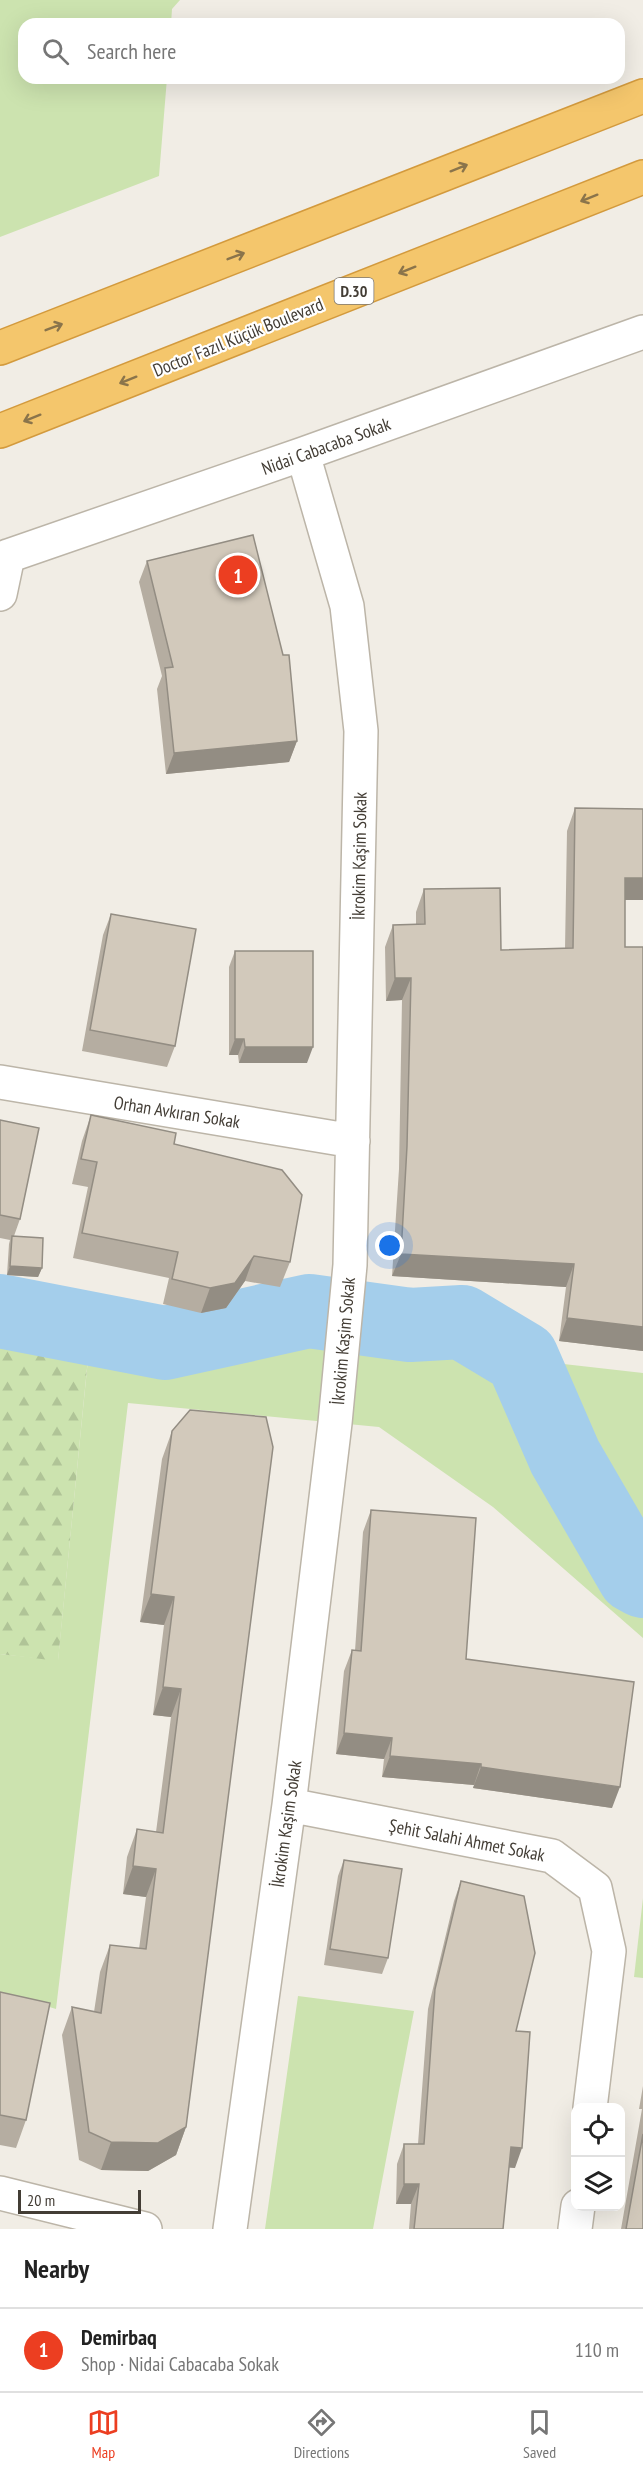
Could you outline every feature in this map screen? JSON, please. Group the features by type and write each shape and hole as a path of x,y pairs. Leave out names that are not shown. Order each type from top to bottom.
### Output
{"highway":[{"path":"0,348 643,96"},
{"name":"Doctor Fazıl Küçük Boulevard","path":"0,431 643,177"}],"street":[{"name":"Nidai Cabacaba Sokak","path":"4,549 303,454 643,332"},
{"name":"İkrokim Kaşim Sokak","path":"230,2229 289,1804 342,1360 350,1265 361,731 347,606 303,454"},
{"path":"0,594 4,549"},
{"name":"Orhan Avkıran Sokak","path":"0,1082 353,1141"},
{"name":"Şehit Salahi Ahmet Sokak","path":"289,1804 552,1856 595,1888 609,1951 591,2103"},
{"path":"0,2193 145,2229"},
{"path":"575,2229 577,2211"}],"green space":[{"path":"0,0 180,0 172,9 171,18 18,18 18,84 167,84 159,176 0,237"},
{"path":"0,1280 180,1324 321,1289 492,1299 546,1362 643,1373 643,1638 493,1507 379,1427 128,1403 56,2009 0,1992 0,1654 58,1660 88,1359 0,1342"},
{"path":"0,1342 88,1358 58,1661 0,1654"},
{"path":"643,1898 643,1978 634,1977"},
{"path":"298,1996 414,2011 373,2229 265,2229"}],"building":[{"path":"253,535 283,655 289,655 297,741 174,753 165,668 173,667 147,561"},
{"path":"575,808 643,809 643,878 625,878 625,947 643,947 643,1327 567,1318 574,1264 401,1254 407,1146 411,978 395,978 393,925 425,924 424,889 500,888 501,950 573,948"},
{"path":"111,914 196,929 175,1046 90,1030"},
{"path":"235,951 313,951 313,1047 245,1047 244,1039 235,1039"},
{"path":"91,1115 176,1133 174,1144 282,1170 302,1195 290,1262 254,1256 235,1283 210,1288 172,1279 178,1252 82,1233 97,1162 81,1159"},
{"path":"0,1120 39,1128 20,1219 0,1215"},
{"path":"12,1236 43,1238 42,1268 10,1266"},
{"path":"190,1410 266,1417 273,1447 186,2127 158,2143 111,2142 89,2132 72,2007 101,2013 110,1945 146,1949 156,1869 133,1866 137,1829 163,1833 181,1689 163,1687 174,1597 151,1594 172,1431"},
{"path":"371,1510 476,1518 466,1659 634,1682 620,1787 481,1767 481,1764 390,1756 392,1738 344,1733 352,1650 361,1651"},
{"path":"344,1860 402,1869 388,1958 330,1949"},
{"path":"461,1881 524,1896 535,1953 516,2031 530,2032 522,2148 511,2147 503,2229 414,2229 419,2184 404,2184 404,2144 424,2144 435,1989"},
{"path":"0,1992 50,2003 26,2120 0,2115"},
{"path":"643,2134 643,2229 626,2229"}],"waterway":[{"path":"0,1311 165,1343 309,1311 410,1325 462,1322 522,1358 565,1457 634,1576 643,1581"}],"place":[{"name":"Demirbaq","path":"238,575"}]}
